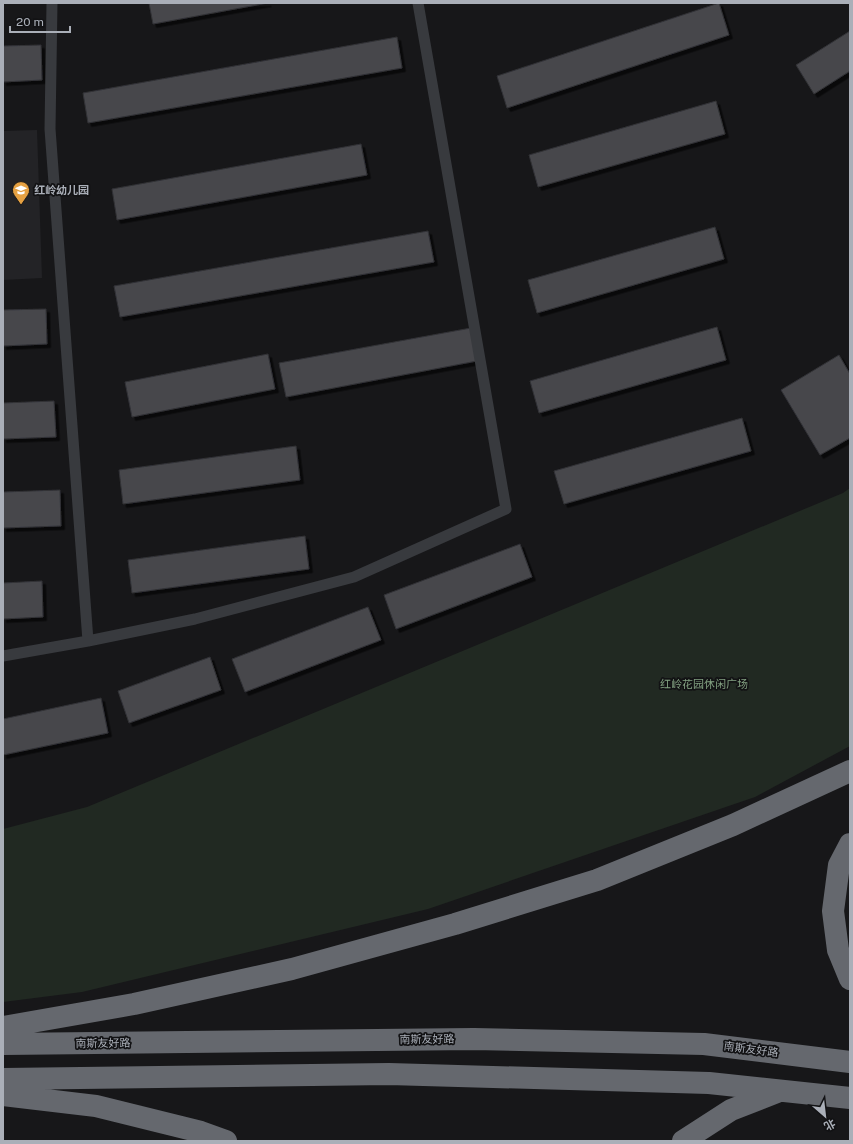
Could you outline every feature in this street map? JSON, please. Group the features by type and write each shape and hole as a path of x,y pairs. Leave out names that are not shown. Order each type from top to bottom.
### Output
{"highway":[{"path":"3,1027 134,1004 292,969 455,924 597,880 733,825 850,771"},
{"path":"850,844 839,865 833,911 838,950 850,979"},
{"name":"南斯友好路","path":"3,1044 498,1039 704,1044 850,1062"},
{"path":"3,1079 389,1074 709,1083 850,1098"},
{"path":"682,1141 731,1110 781,1090"},
{"path":"3,1095 96,1106 201,1132 226,1141"}],"lane":[{"path":"52,3 50,129 88,641"},
{"path":"3,656 88,641 196,619 354,577 506,509 418,3"}],"shaded area":[{"name":"红岭幼儿园","path":"37,130 42,278 3,280 3,131"}],"green space":[{"name":"红岭花园休闲广场","path":"850,488 850,746 755,797 428,909 82,992 3,1002 3,829 87,807 843,493"}],"building":[{"path":"149,3 268,3 153,24"},
{"path":"719,3 729,35 507,108 497,76"},
{"path":"850,31 850,71 814,94 796,65"},
{"path":"397,37 402,68 88,123 83,93"},
{"path":"41,45 42,80 3,82 3,46"},
{"path":"716,101 725,134 538,187 529,155"},
{"path":"361,144 367,175 117,220 112,189"},
{"path":"715,227 724,259 537,313 528,280"},
{"path":"428,231 434,262 120,317 114,286"},
{"path":"46,309 47,344 3,346 3,310"},
{"path":"717,327 726,360 539,413 530,381"},
{"path":"471,328 477,361 286,397 279,363"},
{"path":"268,354 275,389 132,417 125,382"},
{"path":"839,355 850,374 850,438 820,455 781,390"},
{"path":"54,401 56,437 3,439 3,403"},
{"path":"742,418 751,451 564,504 554,471"},
{"path":"296,446 300,480 123,504 119,470"},
{"path":"60,490 61,526 3,528 3,492"},
{"path":"305,536 309,569 132,593 128,560"},
{"path":"520,544 532,577 396,629 384,595"},
{"path":"42,581 43,617 3,619 3,583"},
{"path":"368,607 381,640 245,692 232,659"},
{"path":"210,657 221,690 129,723 118,691"},
{"path":"101,698 108,733 3,755 3,719"}],"place":[{"name":"红岭幼儿园","path":"21,205"}]}
